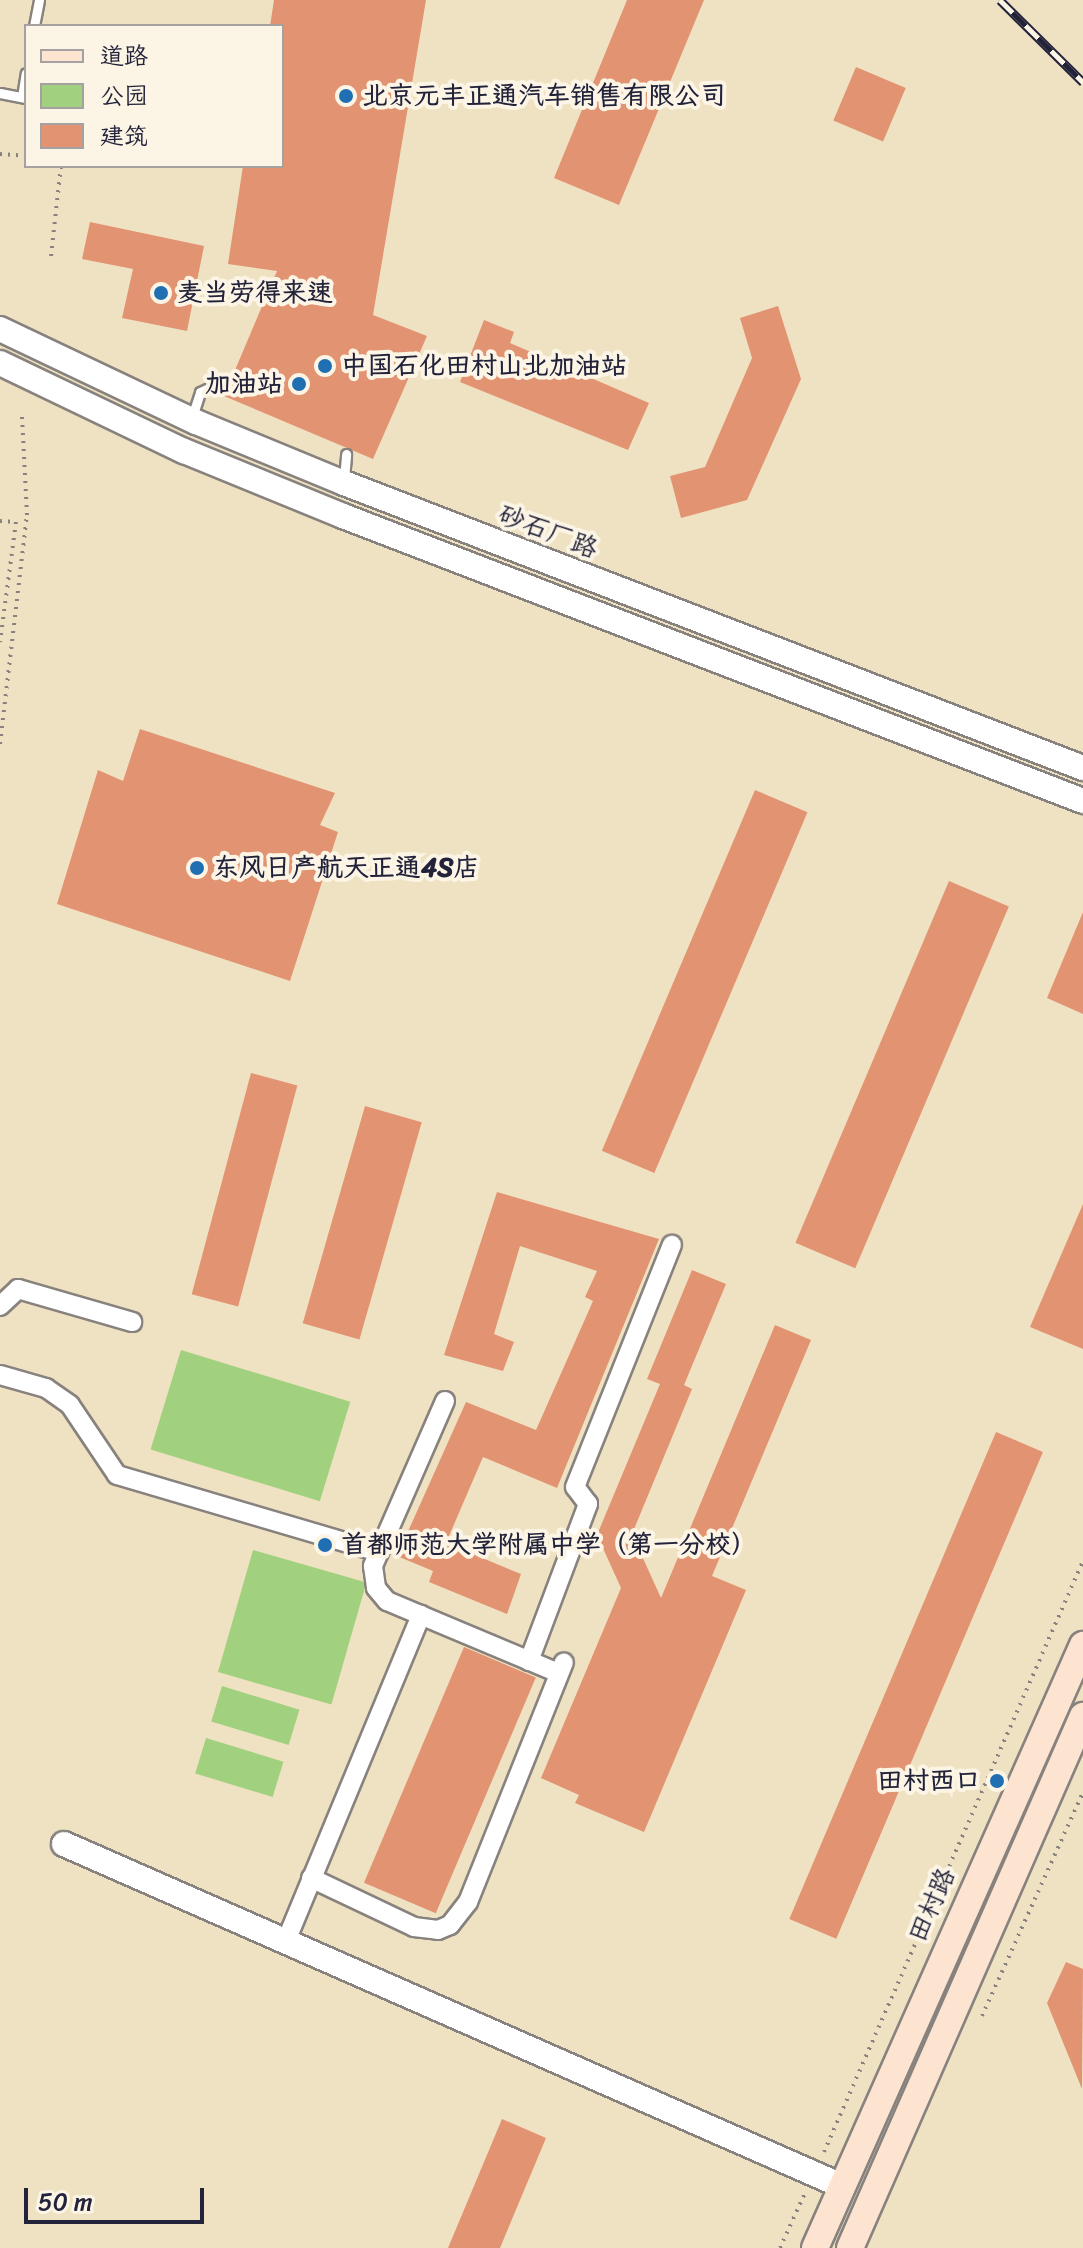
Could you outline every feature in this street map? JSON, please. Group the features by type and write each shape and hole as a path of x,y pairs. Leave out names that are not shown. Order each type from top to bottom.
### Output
{"main road":[{"name":"田村路","path":"815,2248 1083,1645"},
{"path":"850,2248 1083,1716"}],"street":[{"name":"砂石厂路","path":"0,329 191,420 344,483 1083,768"},
{"path":"0,363 184,451 329,510 1083,801"},
{"path":"529,1661 588,1504 575,1487 672,1245"},
{"path":"0,1306 18,1289 132,1322"},
{"path":"0,1375 46,1388 70,1405 117,1475 379,1552"},
{"path":"311,1878 414,1927 438,1930 450,1925 468,1902 561,1667 529,1661 387,1601 376,1588 373,1566 445,1401"},
{"path":"286,1941 421,1615"},
{"path":"64,1844 842,2186"}],"lane":[{"path":"34,24 39,0"},
{"path":"0,93 24,97"},
{"path":"191,420 200,392 224,381"},
{"path":"344,483 346,454"}],"path":[{"path":"0,154 24,156"},
{"path":"51,256 61,168"},
{"path":"0,744 27,515 22,416"},
{"path":"0,521 16,522 0,642"},
{"name":"田村路","path":"780,2248 1083,1561"},
{"path":"979,2022 1083,1792"}],"green space":[{"path":"181,1350 350,1402 320,1501 151,1449"},
{"path":"253,1550 366,1583 331,1705 218,1672"},
{"path":"222,1686 299,1710 289,1745 211,1721"},
{"path":"206,1738 283,1762 273,1797 195,1773"}],"building":[{"name":"北京元丰正通汽车销售有限公司","path":"274,0 426,0 373,315 427,336 373,459 224,396 277,271 228,264 243,168 284,168 284,24 270,24"},
{"path":"627,0 704,0 619,205 554,178"},
{"path":"856,67 906,88 883,141 833,120"},
{"name":"麦当劳得来速","path":"90,222 204,246 187,331 122,318 133,269 82,259"},
{"path":"778,306 801,379 747,500 681,518 670,476 705,467 752,358 740,318"},
{"path":"484,320 514,332 510,343 649,403 628,450 460,382"},
{"name":"东风日产航天正通4S店","path":"140,729 335,793 320,825 338,832 290,981 57,904 98,770 123,781"},
{"path":"755,790 807,812 654,1173 602,1151"},
{"path":"949,881 1009,906 855,1268 795,1243"},
{"path":"1083,912 1083,1014 1047,998"},
{"path":"251,1073 297,1085 238,1307 192,1294"},
{"path":"365,1106 422,1122 359,1340 303,1323"},
{"path":"497,1192 659,1239 557,1488 483,1457 446,1543 521,1574 507,1614 429,1582 433,1571 397,1556 466,1402 536,1430 593,1301 585,1297 597,1271 520,1246 494,1334 514,1342 503,1371 444,1355"},
{"path":"1083,1204 1083,1349 1030,1327"},
{"path":"692,1270 726,1284 684,1385 692,1389 632,1534 661,1598 775,1325 811,1340 712,1576 746,1590 644,1832 575,1803 579,1795 541,1778 621,1588 597,1535 660,1384 647,1379"},
{"path":"996,1432 1043,1452 836,1939 789,1919"},
{"path":"464,1647 536,1677 436,1913 364,1883"},
{"path":"1066,1962 1083,1969 1082,2089 1047,2003"},
{"path":"502,2119 546,2138 500,2248 448,2248"}],"railway":[{"path":"1000,0 1083,82"}],"place":[{"name":"北京元丰正通汽车销售有限公司","path":"346,96"},
{"name":"麦当劳得来速","path":"161,293"},
{"name":"中国石化田村山北加油站","path":"325,366"},
{"name":"加油站","path":"299,384"},
{"name":"东风日产航天正通4S店","path":"197,868"},
{"name":"首都师范大学附属中学（第一分校）","path":"325,1545"},
{"name":"田村西口","path":"997,1781"}]}
